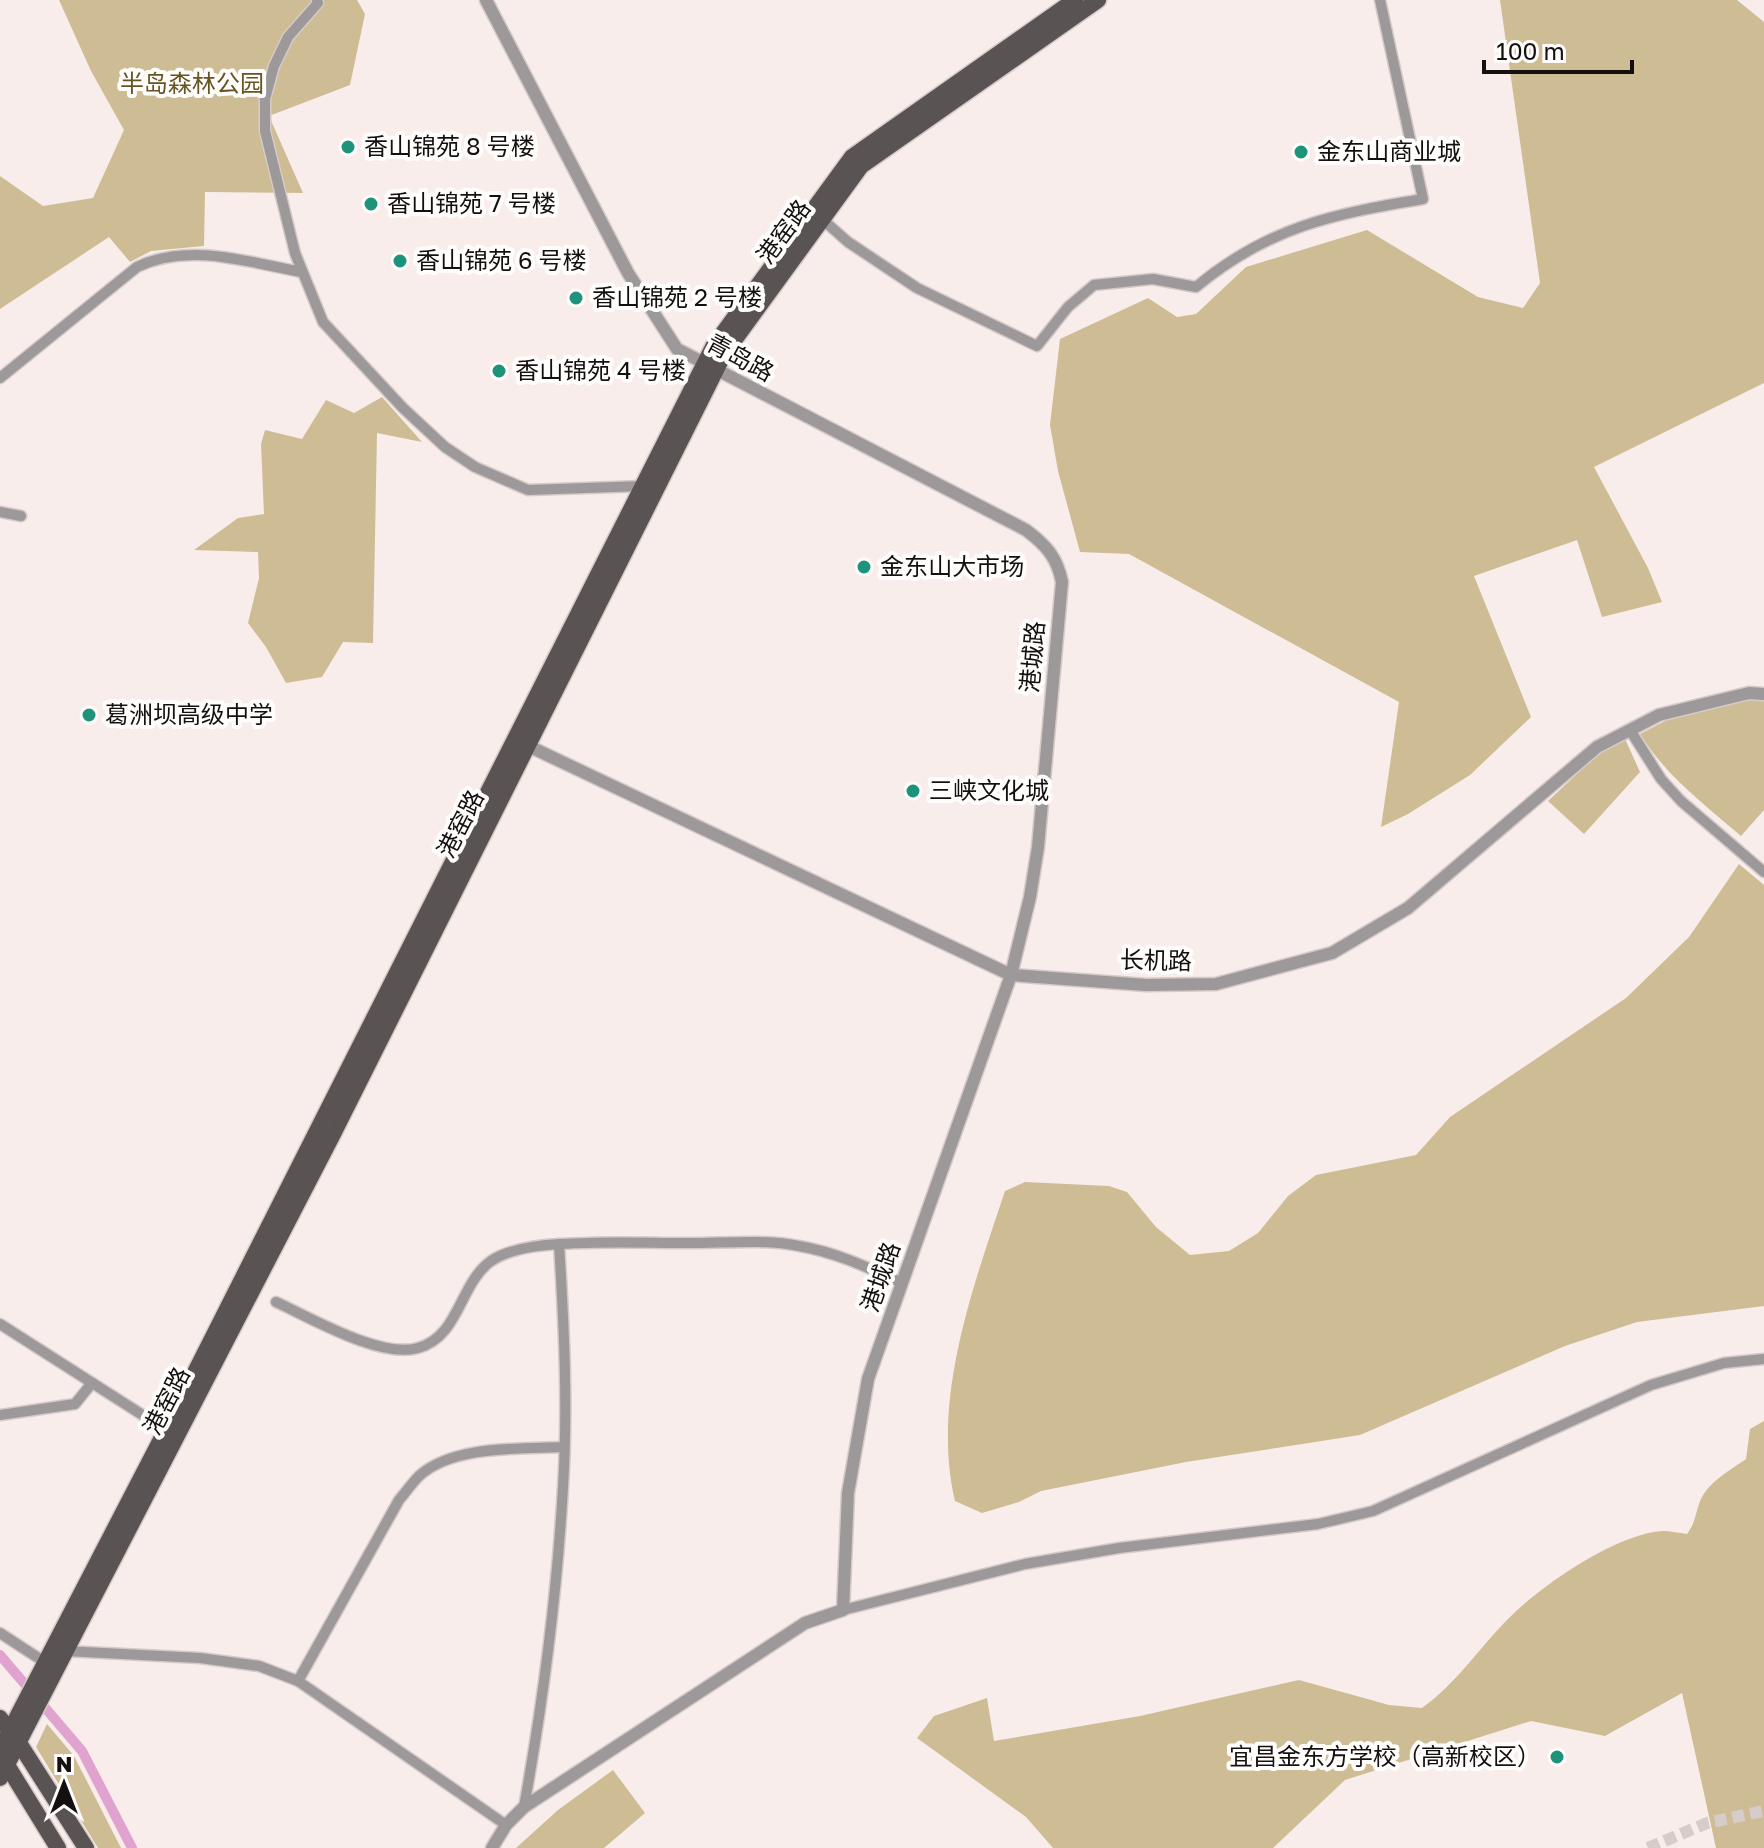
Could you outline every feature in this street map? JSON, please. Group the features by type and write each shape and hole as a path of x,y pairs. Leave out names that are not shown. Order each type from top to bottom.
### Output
{"main road":[{"name":"港窑路","path":"2,1762 10,1730 26,1715 166,1430 521,742 709,367 713,347 852,157 1075,0"},
{"name":"港窑路","path":"47,1670 65,1651 333,1134 643,486 709,367 724,354 861,166 1098,0"},
{"path":"10,1730 86,1848"},
{"path":"2,1762 58,1848"}],"street":[{"path":"317,0 318,3 288,37 274,66 265,99 265,131 301,272 323,322 403,408 445,447 475,467 528,490 643,486"},
{"name":"青岛路","path":"486,0 628,273 677,349 1026,530 1049,548"},
{"path":"822,219 848,242 917,288 1037,346 1068,307 1094,285 1153,279 1196,287 1224,264 1291,229 1356,211 1423,199 1380,0"},
{"path":"0,378 137,267 156,258 211,255 301,272"},
{"path":"0,512 21,516"},
{"name":"港城路","path":"843,1610 848,1493 868,1379 1011,975 1038,847 1062,582 1059,566 1049,548"},
{"name":"长机路","path":"521,742 1011,975 1146,985 1216,984 1332,953 1408,908 1597,747 1659,715 1749,693 1764,694"},
{"path":"1630,730 1671,790 1764,872"},
{"path":"276,1302 373,1346 392,1350 416,1349 435,1341 450,1324 472,1284 490,1262 513,1252 559,1244 757,1243 799,1246 852,1261 902,1283"},
{"path":"524,1807 549,1635 564,1485 566,1354 559,1244"},
{"path":"0,1324 166,1430"},
{"path":"492,1848 506,1825 524,1807 805,1623 843,1610 1025,1564 1119,1548 1318,1524 1373,1511 1651,1385 1724,1363 1764,1359"},
{"path":"0,1415 75,1404 92,1383"},
{"path":"298,1681 399,1500 421,1475 446,1462 480,1451 563,1447"},
{"path":"0,1633 47,1670"},
{"path":"65,1651 200,1658 259,1666 298,1681 506,1825"}],"green space":[{"name":"半岛森林公园","path":"59,0 357,0 365,14 350,85 269,116 303,193 205,192 204,246 151,251 130,262 109,237 0,309 0,176 43,206 93,198 124,130 91,71"},
{"path":"1500,0 1737,0 1764,22 1764,383 1594,467 1648,568 1662,602 1602,617 1577,540 1474,576 1531,717 1470,775 1381,827 1399,702 1129,554 1080,552 1058,471 1050,425 1060,339 1148,298 1177,317 1196,314 1246,267 1367,230 1478,297 1523,308 1540,283"},
{"path":"382,397 422,442 377,433 373,643 343,642 322,677 286,683 248,623 259,578 258,552 194,550 238,518 264,514 261,444 265,430 302,439 326,400 354,413"},
{"path":"1747,700 1764,701 1764,810 1741,836 1673,776 1640,734 1667,720"},
{"path":"1625,739 1640,772 1584,834 1548,801 1599,753"},
{"path":"1739,864 1764,885 1764,1306 1637,1322 1565,1346 1360,1435 1186,1462 1041,1491 1019,1502 982,1513 955,1501 949,1463 948,1423 952,1384 969,1305 1005,1191 1025,1182 1109,1186 1127,1192 1156,1227 1190,1255 1229,1251 1258,1233 1288,1196 1316,1175 1416,1155 1450,1117 1626,998 1689,937"},
{"path":"1764,1421 1764,1848 1716,1848 1682,1693 1605,1736 1531,1721 1345,1780 1273,1848 1053,1848 1026,1817 917,1738 934,1716 987,1698 994,1741 1140,1716 1299,1680 1389,1705 1422,1708 1457,1677 1522,1606 1580,1564 1602,1551 1644,1534 1663,1531 1687,1534 1702,1497 1719,1478 1746,1459 1750,1429"},
{"path":"47,1724 74,1756 121,1848 98,1848 36,1747"},
{"path":"613,1770 645,1813 604,1848 516,1848 558,1810"}],"waterway":[{"path":"0,1655 82,1751 132,1848"}],"tunnel":[{"path":"1648,1848 1707,1823 1764,1811"}],"place":[{"name":"香山锦苑 8 号楼","path":"348,147"},
{"name":"金东山商业城","path":"1301,152"},
{"name":"香山锦苑 7 号楼","path":"371,204"},
{"name":"香山锦苑 6 号楼","path":"400,261"},
{"name":"香山锦苑 2 号楼","path":"576,298"},
{"name":"香山锦苑 4 号楼","path":"499,371"},
{"name":"金东山大市场","path":"864,567"},
{"name":"葛洲坝高级中学","path":"89,715"},
{"name":"三峡文化城","path":"913,791"},
{"name":"宜昌金东方学校（高新校区）","path":"1557,1757"}]}
